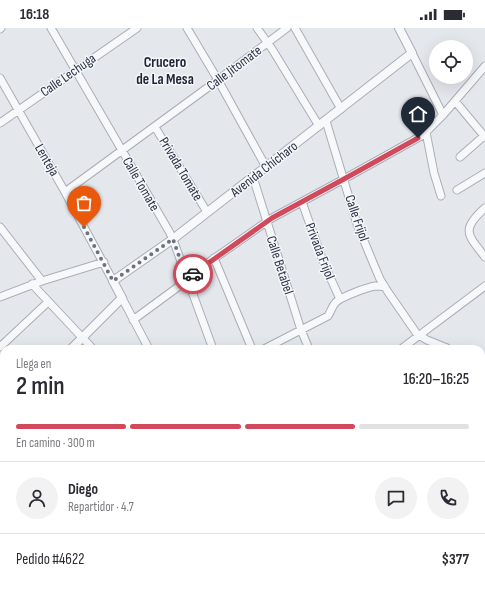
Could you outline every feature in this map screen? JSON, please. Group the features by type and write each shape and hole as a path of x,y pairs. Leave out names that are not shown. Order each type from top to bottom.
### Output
{"street":[{"name":"Calle Tomate","path":"51,28 173,239 212,345"},
{"name":"Calle Lechuga","path":"0,123 137,28"},
{"path":"187,28 218,80 266,167"},
{"name":"Calle Frijol","path":"257,28 322,123 344,179 358,224 376,270 385,287 419,335"},
{"name":"Calle Jitomate","path":"65,192 287,28"},
{"path":"295,28 341,109"},
{"path":"399,28 443,115"},
{"name":"Avenida Chícharo","path":"113,281 173,239 412,53"},
{"path":"133,320 214,258 266,221 418,138 443,115 485,66"},
{"name":"Lenteja","path":"0,78 104,262 147,345"},
{"path":"455,101 484,137 460,157"},
{"name":"Privada Tomate","path":"155,126 207,212"},
{"path":"426,132 434,173 441,196"},
{"path":"458,190 485,173"},
{"name":"Calle Betabel","path":"253,177 301,330 307,345"},
{"name":"Privada Frijol","path":"302,202 324,264 340,299"},
{"path":"485,208 472,222 469,234 485,257"},
{"path":"0,227 42,281"},
{"path":"214,258 250,345"},
{"path":"0,297 32,284 104,262"},
{"path":"32,284 89,345"},
{"path":"406,345 485,286"},
{"path":"272,345 328,316 335,303 340,299 370,287 385,287"},
{"path":"75,345 122,298"},
{"path":"2,345 48,302"},
{"path":"419,335 440,345"}],"way so far":[{"path":"84,227 113,281 173,239 187,279 193,274"}],"district":[{"name":"Crucero de La Mesa","path":"165,70"}],"route":[{"path":"193,274 272,218 418,138"}]}
